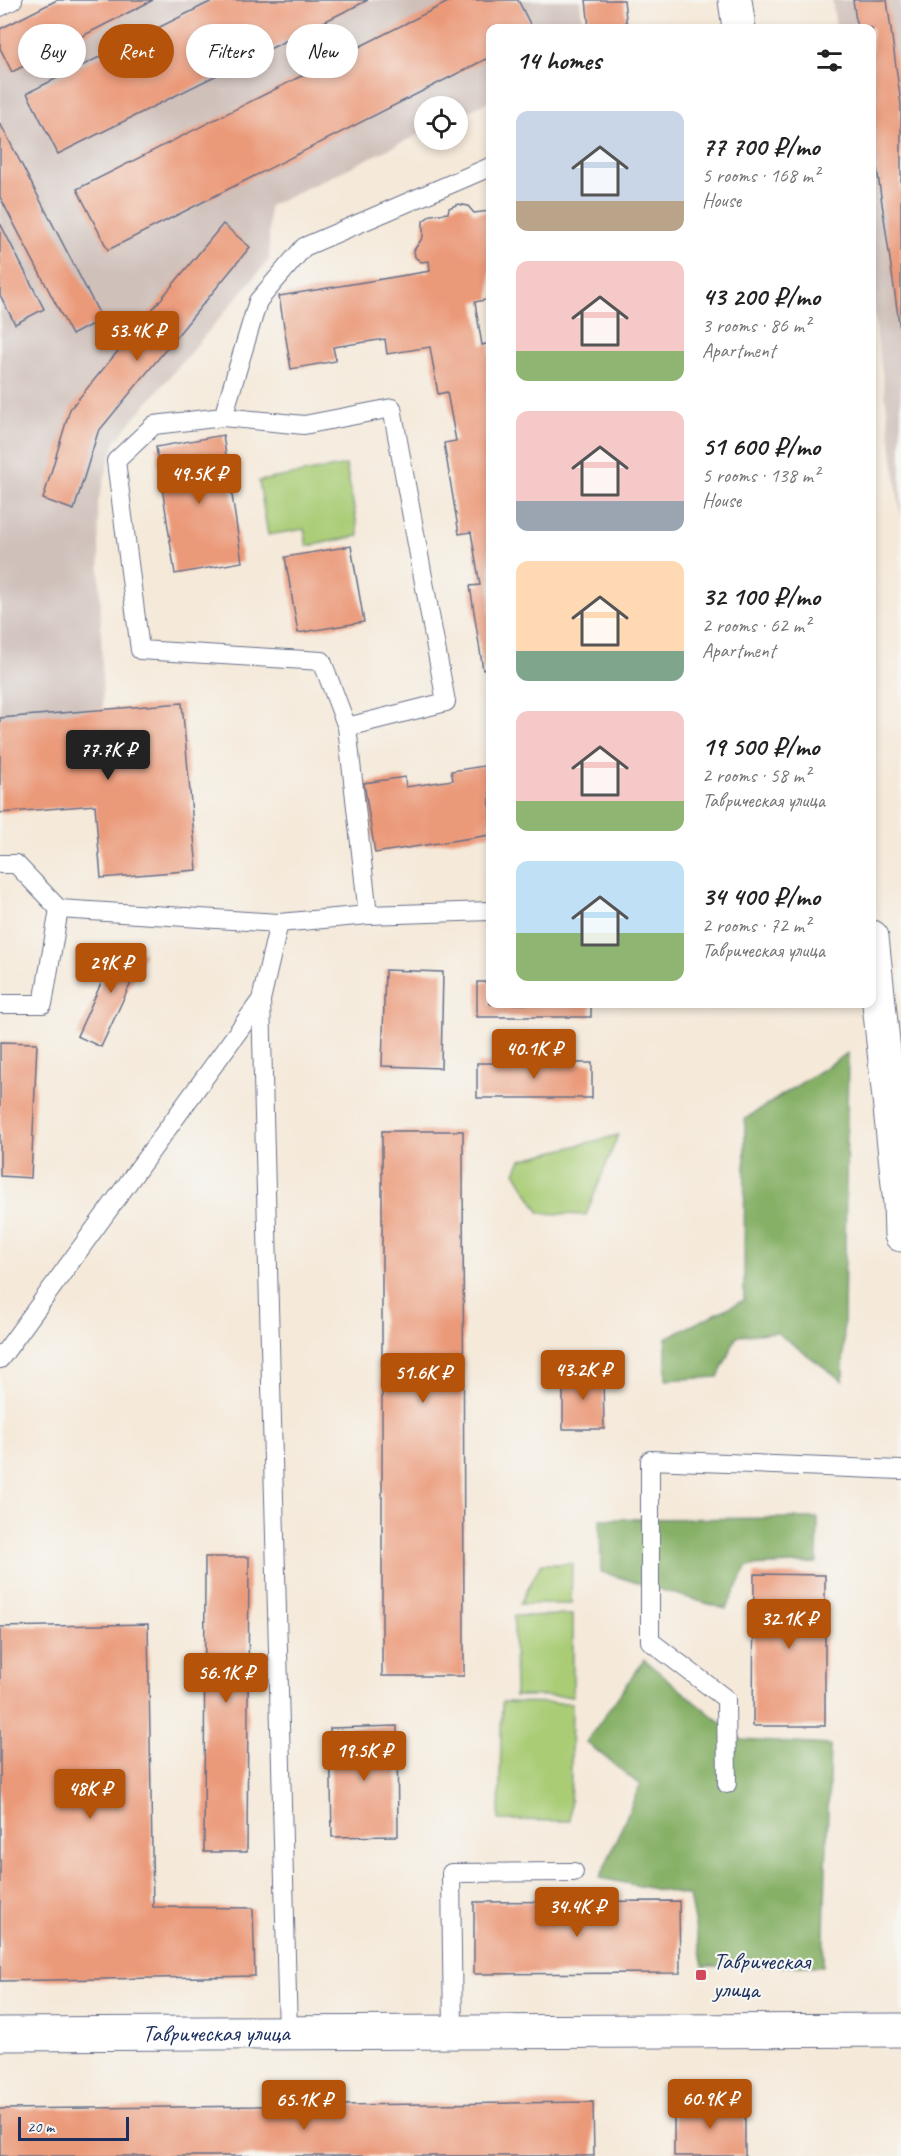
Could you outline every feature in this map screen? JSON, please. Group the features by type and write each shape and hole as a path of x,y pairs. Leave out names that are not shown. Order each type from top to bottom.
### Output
{"street":[{"path":"735,0 738,24"},
{"path":"876,975 900,1203 901,1235"},
{"name":"Таврическая улица","path":"0,2034 901,2030"}],"lane":[{"path":"0,7 13,0"},
{"path":"223,417 258,301 304,247 486,169"},
{"path":"347,727 446,702 392,408 304,425 223,417 154,425 116,461 140,650 322,661 347,727 368,915"},
{"path":"0,864 16,864 59,909 279,923 368,915 486,910"},
{"path":"0,1004 44,1004 59,909"},
{"path":"279,923 261,1000 288,2033"},
{"path":"0,1359 261,1000"},
{"path":"727,1784 726,1699 650,1641 650,1460 901,1470"},
{"path":"453,2032 451,1873 574,1872"}],"shaded area":[{"path":"0,0 55,0 0,29"},
{"path":"55,0 580,0 583,24 486,24 486,103 468,111 468,96 414,96 414,137 269,206 269,260 115,441 98,502 103,709 0,718 0,29"},
{"path":"832,0 901,0 901,519 876,327 876,24 835,24"}],"green space":[{"path":"346,465 359,536 307,546 304,529 268,535 259,481"},
{"path":"848,1053 843,1381 776,1332 737,1336 718,1377 666,1380 666,1338 744,1300 745,1119"},
{"path":"618,1135 586,1215 540,1213 515,1172 521,1160"},
{"path":"818,1518 817,1563 747,1566 726,1609 601,1572 600,1519"},
{"path":"541,1564 572,1564 571,1604 520,1604"},
{"path":"573,1615 573,1696 515,1696 514,1616"},
{"path":"644,1660 742,1740 830,1745 823,1966 703,1966 689,1896 600,1878 640,1785 586,1742"},
{"path":"502,1702 572,1703 570,1821 499,1820"}],"building":[{"path":"57,0 153,0 106,24 98,24 98,28 86,34 86,24 18,24 18,69 12,72 0,48 0,29"},
{"path":"214,0 368,0 320,24 286,24 286,41 274,47 274,24 186,24 186,78 211,78 58,154 27,93 57,78 86,78 86,64 98,58 98,78 174,78 174,24 166,24"},
{"path":"452,0 518,0 530,24 486,24 486,59 108,250 77,189 297,78 358,78 358,47"},
{"path":"586,0 624,0 627,24 589,24"},
{"path":"853,0 887,0 901,104 901,337 876,161 876,24 856,24"},
{"path":"0,123 102,319 72,335 0,197"},
{"path":"458,204 468,206 474,213 486,212 486,300 475,302 482,345 486,344 486,670 483,670 470,586 480,585 471,532 459,534 444,443 456,441 447,392 438,394 430,347 387,354 385,339 333,347 336,361 291,369 279,296 430,271 429,261 421,262 415,257 414,250 423,237 423,221 431,215 448,213 449,208"},
{"path":"0,223 44,309 15,324 0,295"},
{"path":"223,224 250,247 98,432 74,510 43,499 70,409"},
{"path":"223,435 242,562 175,574 156,447"},
{"path":"351,546 364,622 298,633 285,557"},
{"path":"182,703 197,870 101,878 95,805 0,813 0,718"},
{"path":"486,766 486,836 375,853 364,783 405,777 406,787 453,780 451,771"},
{"path":"120,942 145,953 101,1047 77,1036"},
{"path":"385,970 443,972 441,1068 382,1066"},
{"path":"477,982 486,982 486,1008 591,1008 591,1017 477,1017"},
{"path":"0,1042 37,1043 31,1178 0,1176"},
{"path":"477,1063 592,1063 592,1098 477,1098"},
{"path":"382,1131 463,1131 464,1676 382,1676"},
{"path":"563,1373 603,1373 604,1429 563,1429"},
{"path":"205,1557 249,1557 247,1852 204,1852"},
{"path":"754,1574 825,1575 825,1726 753,1726"},
{"path":"148,1624 153,1907 253,1908 255,1976 0,1981 0,1627"},
{"path":"397,1726 398,1836 332,1837 330,1728"},
{"path":"679,1901 680,1973 474,1974 474,1902"},
{"path":"593,2102 594,2156 0,2156 0,2109"},
{"path":"674,2104 745,2104 745,2156 674,2156"}],"place":[{"name":"Таврическая улица","path":"701,1975"}]}
